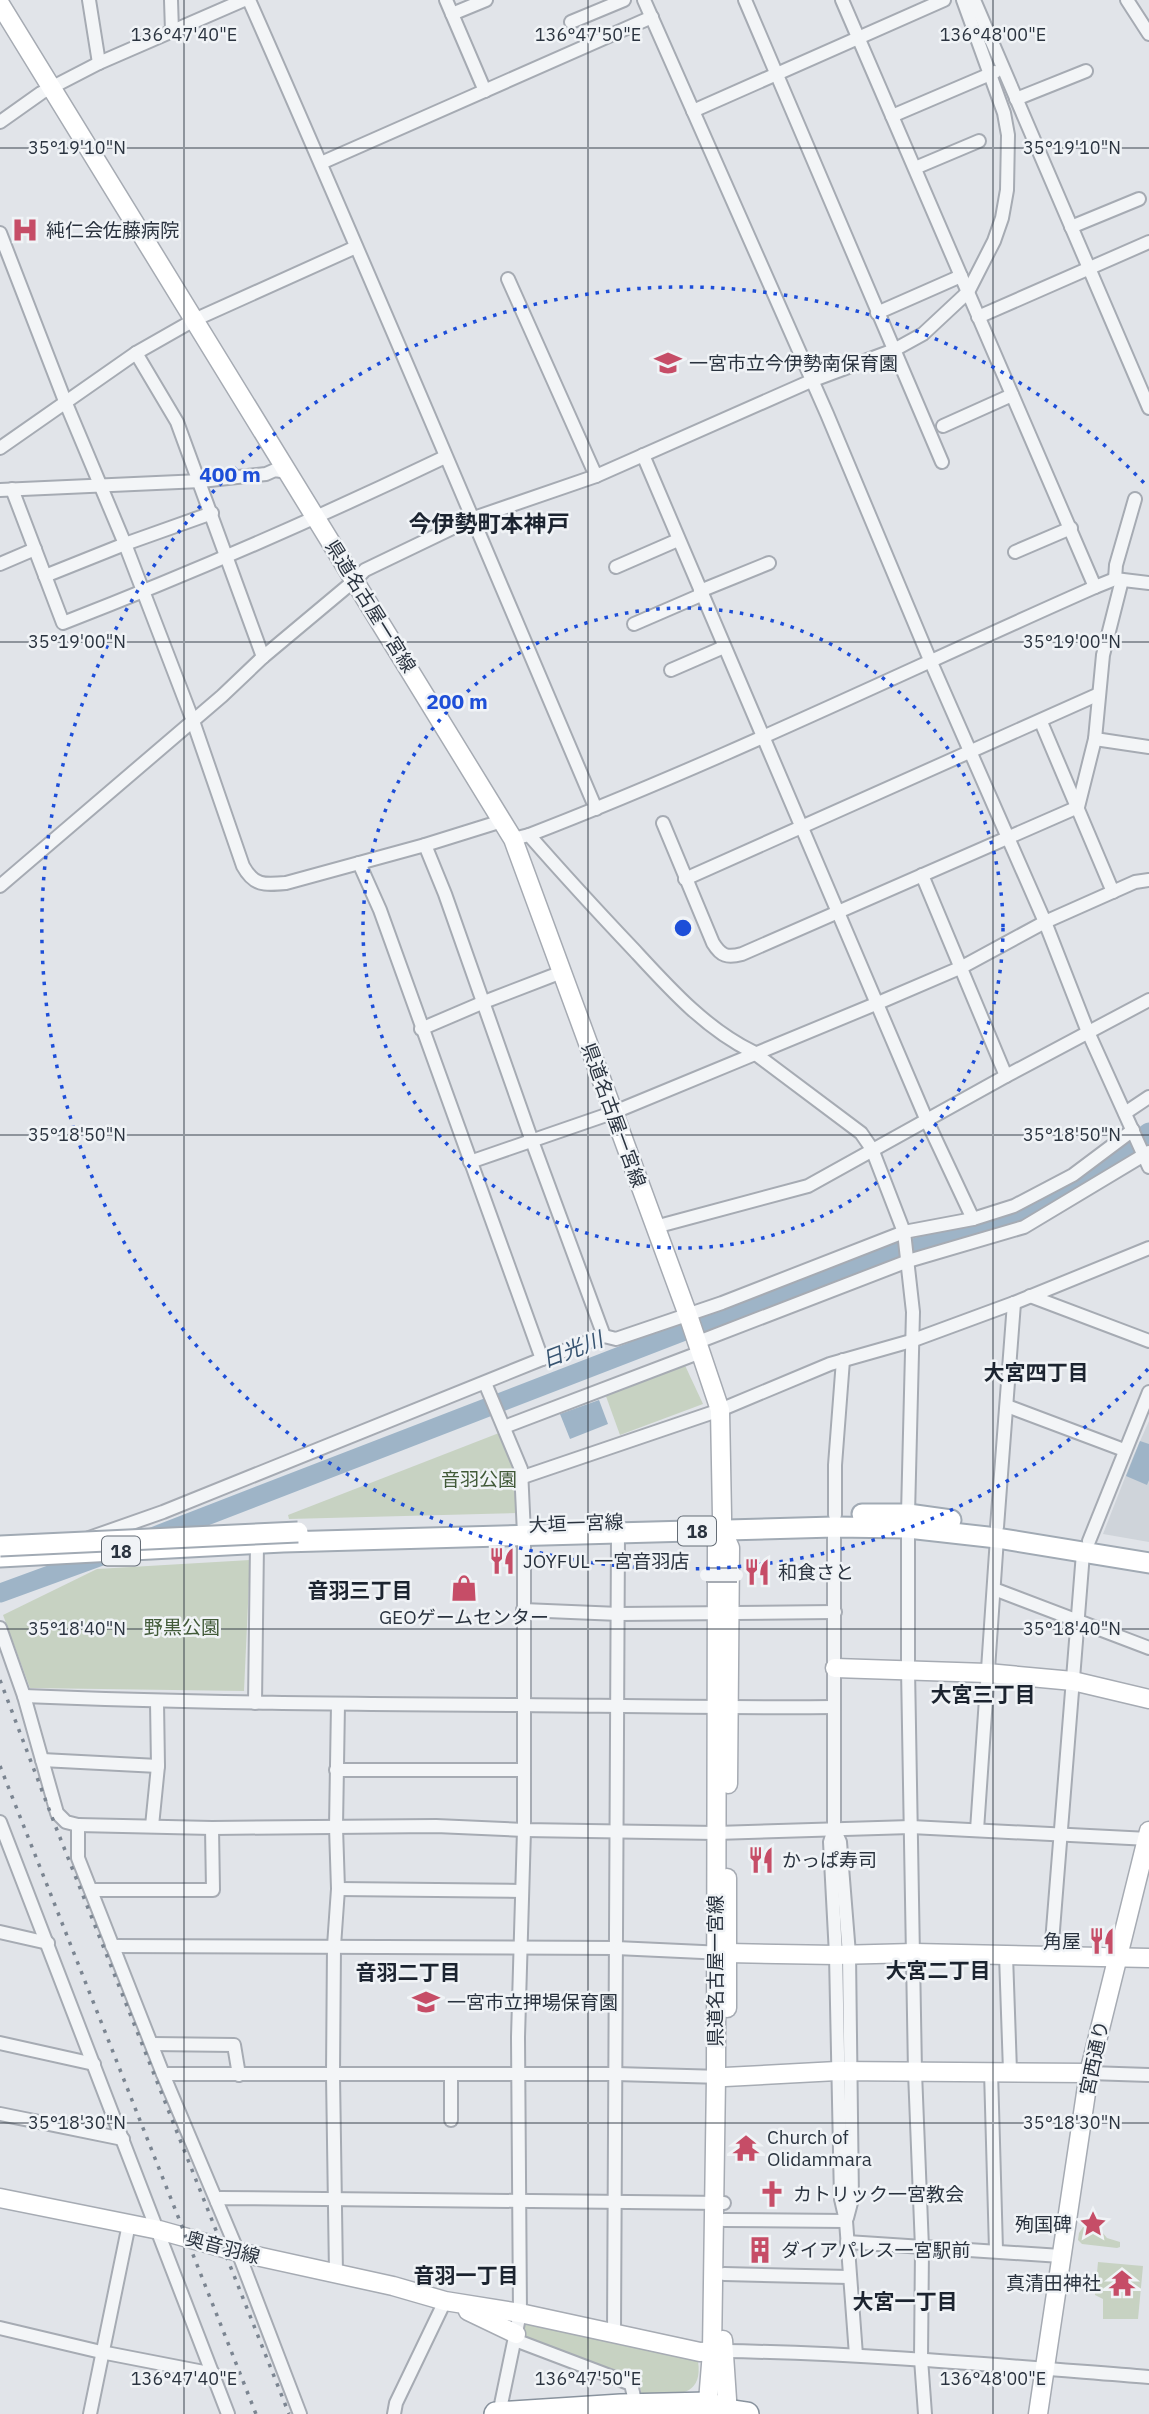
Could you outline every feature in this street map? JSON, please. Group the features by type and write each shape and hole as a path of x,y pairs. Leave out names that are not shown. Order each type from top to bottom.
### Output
{"highway":[{"path":"498,2414 636,2405 722,2412"}],"main road":[{"name":"県道名古屋一宮線","path":"0,4 502,821 521,837 562,972 689,1317 720,1410 722,1523 730,1548 723,1614 722,1708 721,2209 718,2351 722,2412"},
{"name":"大垣一宮線","path":"0,1555 707,1519 722,1523"},
{"name":"大垣一宮線","path":"0,1546 298,1532 524,1529 618,1534 722,1523 908,1521 1086,1547 1149,1563"},
{"name":"大垣一宮線","path":"1086,1547 1149,1550"},
{"path":"835,1668 988,1673 1073,1681 1149,1699"},
{"name":"宮西通り","path":"1038,2414 1089,2073 1148,1836"},
{"path":"721,1953 842,1955 914,1952 1149,1958"},
{"path":"720,2077 843,2071 1089,2073"},
{"name":"奥音羽線","path":"0,2199 159,2230 238,2252 393,2286 445,2301 520,2313 700,2352 718,2351"},
{"name":"県道名古屋一宮線","path":"718,2351 724,2274 721,2209"},
{"name":"奥音羽線","path":"445,2301 516,2337"}],"street":[{"path":"89,0 99,63"},
{"path":"171,0 172,31"},
{"path":"0,122 51,88 99,63 246,0 393,327 471,519 596,809"},
{"path":"446,0 485,90"},
{"path":"453,14 486,0"},
{"path":"571,22 624,0"},
{"path":"503,1425 908,1258 1024,1227 1146,1157 1088,1032 1045,922 644,0"},
{"path":"745,0 942,462"},
{"path":"842,0 1095,587"},
{"path":"693,111 944,0"},
{"path":"0,886 365,570 471,519 596,476 811,382 894,350 923,334 968,292 994,241 1007,190 1009,135 1004,113 964,0"},
{"path":"974,0 1149,408"},
{"path":"1127,0 1149,34"},
{"path":"321,163 652,17"},
{"path":"892,116 1003,68"},
{"path":"1016,99 1086,71"},
{"path":"915,168 979,141"},
{"path":"1071,227 1139,199"},
{"path":"0,233 65,401 125,544 249,877 270,885 286,883 502,821"},
{"path":"978,317 1149,242"},
{"path":"0,448 136,353 194,320 356,247"},
{"path":"877,313 961,276"},
{"path":"508,279 596,476"},
{"path":"136,353 177,422 201,481 225,556 263,657"},
{"path":"943,425 1012,395"},
{"path":"643,455 928,1121 973,1219"},
{"path":"287,472 275,470 267,474 201,481 6,490 35,549 62,623 316,519 445,457"},
{"path":"1078,807 1095,739 1103,654 1119,579 1115,565 1135,499"},
{"path":"45,576 212,513"},
{"path":"1015,552 1070,528"},
{"path":"616,567 678,540"},
{"path":"0,564 35,549"},
{"path":"634,624 769,562"},
{"path":"925,2414 921,2359 922,2248 915,2073 908,1669 913,1312 904,1233 872,1149 861,1133 686,1005 581,895 521,837 596,809 763,737 1095,587 1119,579 1149,583"},
{"path":"671,670 724,647"},
{"path":"685,879 1099,694"},
{"path":"1041,722 1113,892"},
{"path":"1095,739 1149,747"},
{"path":"663,823 713,943 719,954 729,957 1078,807"},
{"path":"425,845 604,1336"},
{"path":"359,863 380,910 542,1359"},
{"path":"922,875 1006,1076"},
{"path":"470,1162 612,1112 878,1003 962,967 1045,922 1135,882 1149,880"},
{"path":"421,1029 562,972"},
{"path":"655,1227 808,1186 1149,1000"},
{"path":"1125,1113 1149,1097"},
{"path":"0,1555 65,1548 163,1512 604,1336 616,1339 689,1317 904,1233 973,1219 1014,1206 1073,1175 1133,1131"},
{"path":"523,1477 720,1410 843,1360 911,1341 1149,1248"},
{"path":"1030,1296 1149,1341"},
{"path":"977,1830 1014,1303"},
{"path":"843,1360 835,1465 834,1829 840,1842 843,2071 852,2199 846,2221 856,2355"},
{"path":"485,1383 514,1448 523,1477 524,1529 524,1830 519,1948 518,2075 520,2313 498,2414"},
{"path":"1051,1955 1086,1547 1149,1392"},
{"path":"1007,1406 1124,1450"},
{"path":"614,2333 618,1534"},
{"path":"249,1544 254,1703"},
{"path":"706,1575 737,1575"},
{"path":"994,1590 1149,1648"},
{"path":"523,1610 618,1614 835,1612"},
{"path":"0,1628 57,1812 66,1822 78,1825 212,1828 436,1826 722,1833 911,1827 1061,1835 1148,1836"},
{"path":"23,1696 157,1702 834,1707"},
{"path":"152,1826 158,1766 157,1702"},
{"path":"336,2274 333,2075 334,1946 338,1889 338,1704"},
{"path":"42,1760 158,1766"},
{"path":"336,1770 524,1770"},
{"path":"0,1822 228,2414"},
{"path":"78,1825 78,1858 163,2074 238,2252 300,2414"},
{"path":"91,1890 213,1890 212,1828"},
{"path":"338,1889 522,1891"},
{"path":"0,1932 48,1943"},
{"path":"112,1946 616,1948 721,1953"},
{"path":"1006,1955 1010,2071"},
{"path":"0,2043 94,2064"},
{"path":"152,2044 234,2045 239,2075"},
{"path":"991,2071 996,2250"},
{"path":"1089,2073 1149,2075"},
{"path":"163,2074 617,2074 720,2077"},
{"path":"451,2075 451,2120"},
{"path":"0,2114 123,2139"},
{"path":"217,2202 220,2198 614,2203 721,2209 846,2221"},
{"path":"90,2414 129,2224"},
{"path":"847,2242 1062,2256"},
{"path":"724,2274 849,2277"},
{"path":"394,2414 396,2403 445,2301"},
{"path":"0,2328 214,2374"},
{"path":"516,2337 632,2384 636,2405"},
{"path":"718,2351 856,2355 1149,2377"}],"shaded area":[{"path":"1149,1421 1149,1542 1103,1534 1133,1457"}],"green space":[{"path":"682,1359 703,1404 620,1435 603,1388"},
{"name":"音羽公園","path":"499,1433 514,1471 519,1513 289,1519 288,1515"},
{"name":"野黒公園","path":"250,1560 244,1691 30,1688 3,1615 97,1569"},
{"path":"1097,2226 1107,2238 1120,2242 1120,2247 1082,2244 1078,2240 1079,2233 1083,2227"},
{"path":"1098,2262 1143,2266 1138,2319 1103,2319 1103,2299 1095,2295"},
{"path":"526,2323 698,2361 696,2383 683,2393 642,2395 638,2381 525,2337 520,2329"}],"water":[{"path":"599,1400 608,1424 570,1439 560,1414"},
{"path":"1140,1441 1149,1444 1147,1485 1126,1476"}],"waterway":[{"name":"日光川","path":"152,1537 858,1264 1032,1212 1085,1179 1149,1132"},
{"name":"日光川","path":"0,1593 107,1554"}],"railway":[{"path":"0,1680 289,2414"},
{"path":"0,1766 256,2414"}],"place":[{"name":"純仁会佐藤病院","path":"25,230"},
{"name":"一宮市立今伊勢南保育園","path":"668,363"},
{"name":"JOYFUL 一宮音羽店","path":"502,1561"},
{"name":"和食さと","path":"757,1572"},
{"name":"GEOゲームセンター","path":"464,1588"},
{"name":"かっぱ寿司","path":"761,1860"},
{"name":"角屋","path":"1102,1941"},
{"name":"一宮市立押場保育園","path":"426,2002"},
{"name":"Church of Olidammara","path":"746,2148"},
{"name":"カトリック一宮教会","path":"772,2194"},
{"name":"殉国碑","path":"1093,2224"},
{"name":"ダイアパレス一宮駅前","path":"760,2250"},
{"name":"真清田神社","path":"1122,2283"}],"district":[{"name":"今伊勢町本神戸","path":"489,523"},
{"name":"大宮四丁目","path":"1036,1372"},
{"name":"音羽三丁目","path":"360,1590"},
{"name":"大宮三丁目","path":"983,1694"},
{"name":"大宮二丁目","path":"938,1970"},
{"name":"音羽二丁目","path":"408,1972"},
{"name":"音羽一丁目","path":"466,2275"},
{"name":"大宮一丁目","path":"905,2301"}]}
